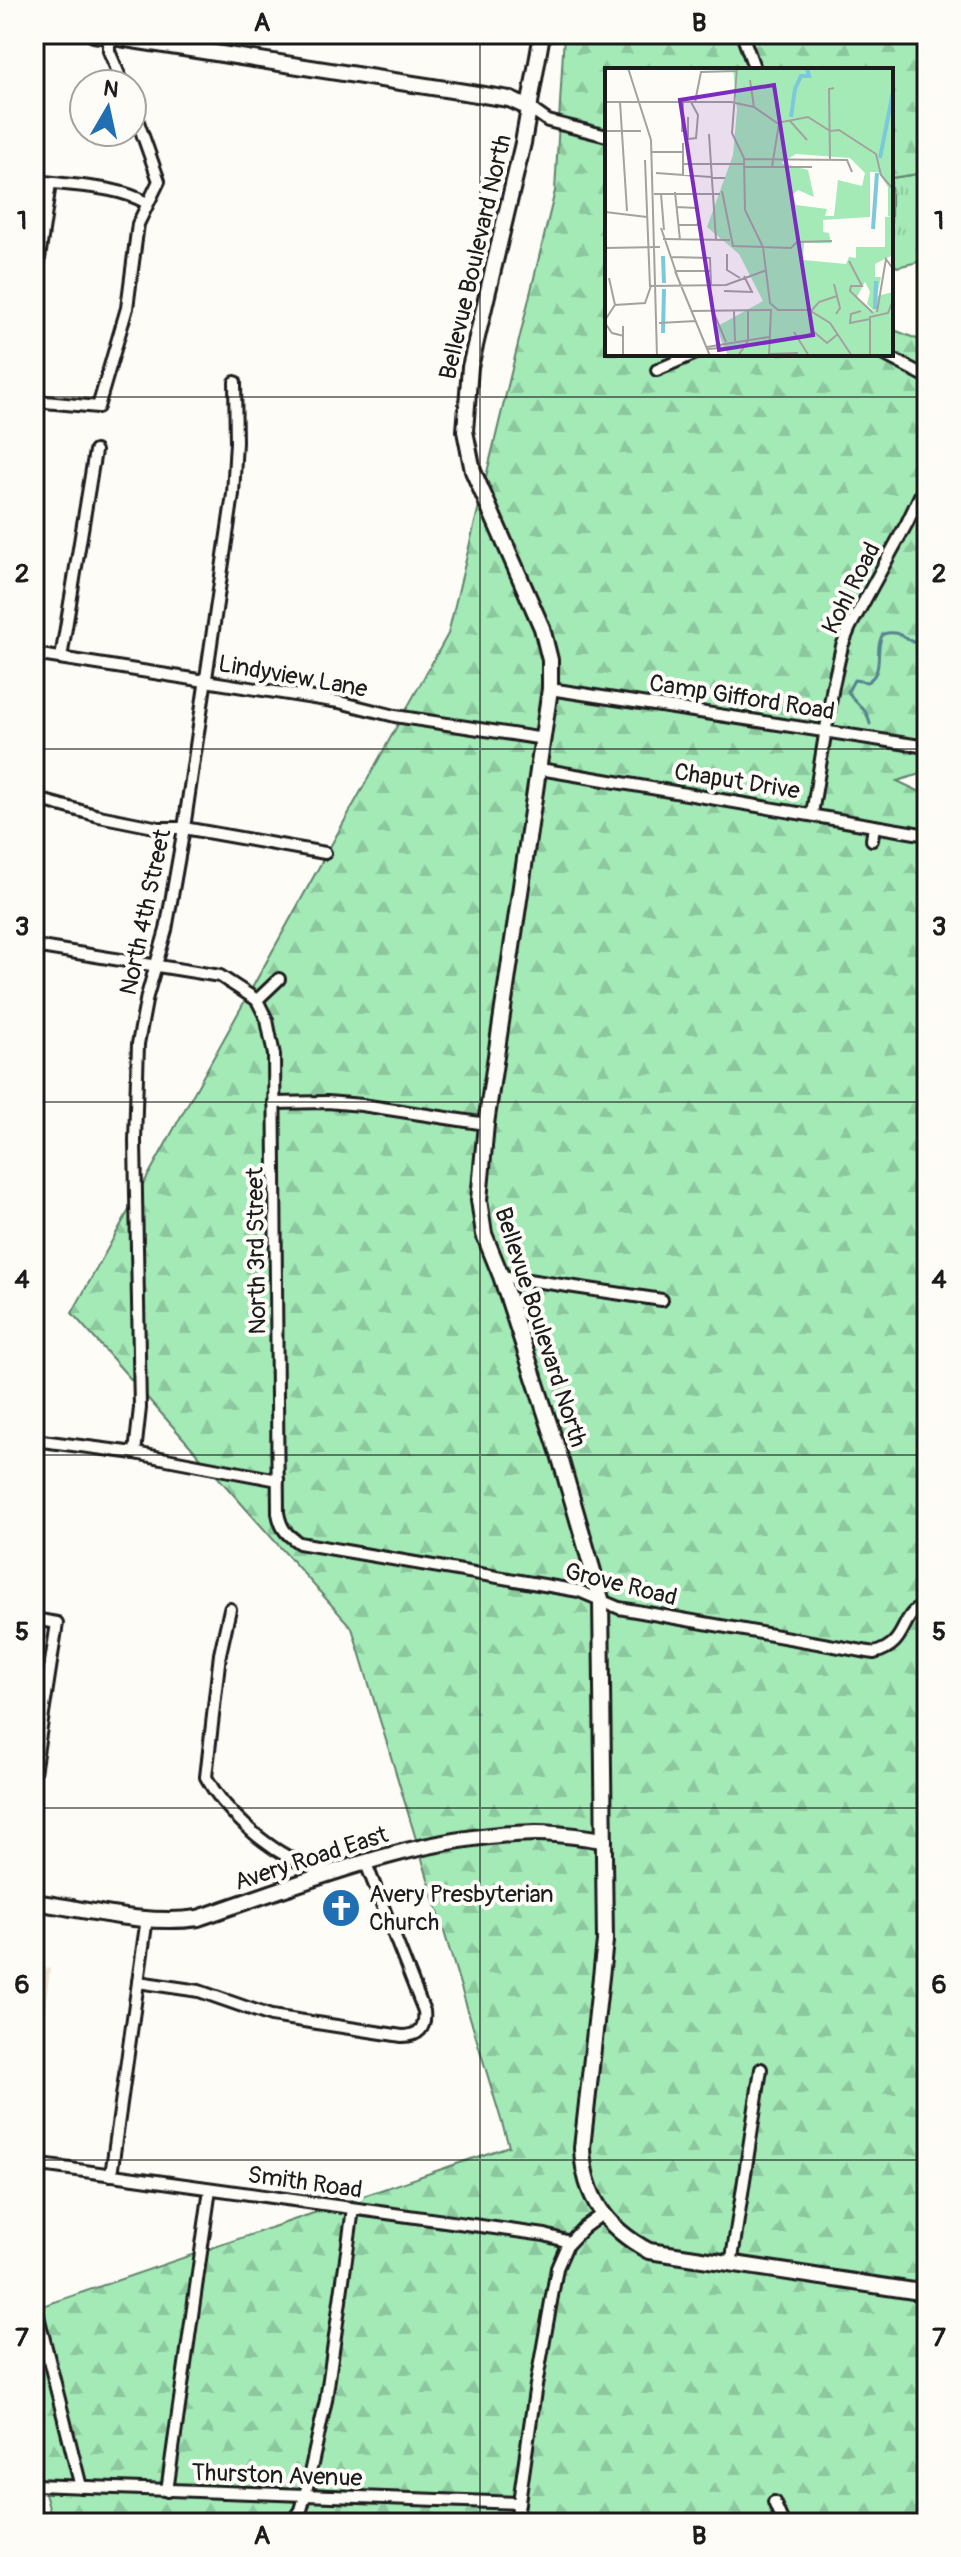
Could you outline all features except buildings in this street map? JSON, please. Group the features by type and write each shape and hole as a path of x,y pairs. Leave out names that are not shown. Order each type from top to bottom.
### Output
{"main road":[{"name":"Bellevue Boulevard North","path":"542,34 531,109 470,367 465,431 473,471 542,628 550,660 544,739 486,1124 479,1200 484,1234 501,1276 558,1451 601,1599 605,1941 582,2167 586,2183 602,2214 617,2232 649,2251 927,2293"},
{"path":"102,35 154,38 509,99 531,109"},
{"name":"Avery Road East","path":"34,1902 167,1921 198,1918 365,1861 428,1846 539,1833 604,1840"}],"street":[{"path":"742,34 754,68"},
{"path":"102,35 116,68"},
{"path":"531,109 548,121 605,135"},
{"path":"34,401 98,407 127,308 138,224 159,181 147,148"},
{"path":"34,180 117,192 147,203"},
{"path":"34,293 50,183"},
{"path":"657,370 689,356"},
{"path":"887,356 927,377"},
{"name":"North 4th Street","path":"135,1453 140,1408 135,1141 138,1044 147,996 166,930 184,828 233,494 235,382"},
{"path":"61,658 95,451"},
{"name":"Kohl Road","path":"812,814 836,666 850,627 927,481"},
{"name":"Lindyview Lane","path":"34,654 339,702 395,716 544,739"},
{"name":"Camp Gifford Road","path":"550,689 927,747"},
{"name":"Chaput Drive","path":"540,769 927,835"},
{"path":"34,798 159,828 184,828 325,853"},
{"path":"872,840 874,826"},
{"path":"34,946 220,976 257,1000 279,979"},
{"name":"North 3rd Street","path":"257,1000 267,1020 273,1045 278,1513 285,1534"},
{"path":"274,1103 362,1105 486,1124"},
{"path":"501,1276 662,1300"},
{"path":"34,1440 135,1453 278,1480"},
{"name":"Grove Road","path":"285,1534 299,1543 579,1591 619,1608 874,1653 890,1648 898,1640 910,1616 918,1607 927,1604"},
{"path":"230,1609 220,1654 206,1777 213,1790 242,1822 264,1841 297,1862 331,1873"},
{"path":"34,1619 57,1623 34,1773"},
{"path":"138,1982 199,1991 271,2016 402,2036 419,2032 425,2021 424,2011 365,1861"},
{"path":"111,2175 147,1918"},
{"path":"731,2265 761,2069"},
{"name":"Smith Road","path":"34,2164 545,2235 569,2242"},
{"path":"167,2491 210,2189"},
{"path":"292,2523 301,2510 305,2496 326,2400 353,2209"},
{"path":"516,2523 557,2268 569,2242 602,2214"},
{"path":"34,2300 81,2487"},
{"name":"Thurston Avenue","path":"34,2485 519,2503"},
{"path":"774,2502 783,2523"}],"shaded area":[{"path":"34,1967 50,1969 39,2056 34,2055"}],"green space":[{"path":"564,34 927,34 927,181 917,174 893,178 893,68 605,68 605,356 893,356 893,329 927,343 927,772 897,781 927,795 927,2523 53,2523 34,2453 34,2309 509,2146 352,1628 72,1313 448,634 555,191"},
{"path":"917,174 927,181 927,260 897,267 893,262 893,178"}],"waterway":[{"path":"870,724 867,714 848,691 854,680 867,682 873,677 883,634 899,634 919,644 927,639"}],"place":[{"name":"Avery Presbyterian Church","path":"341,1908"}]}
